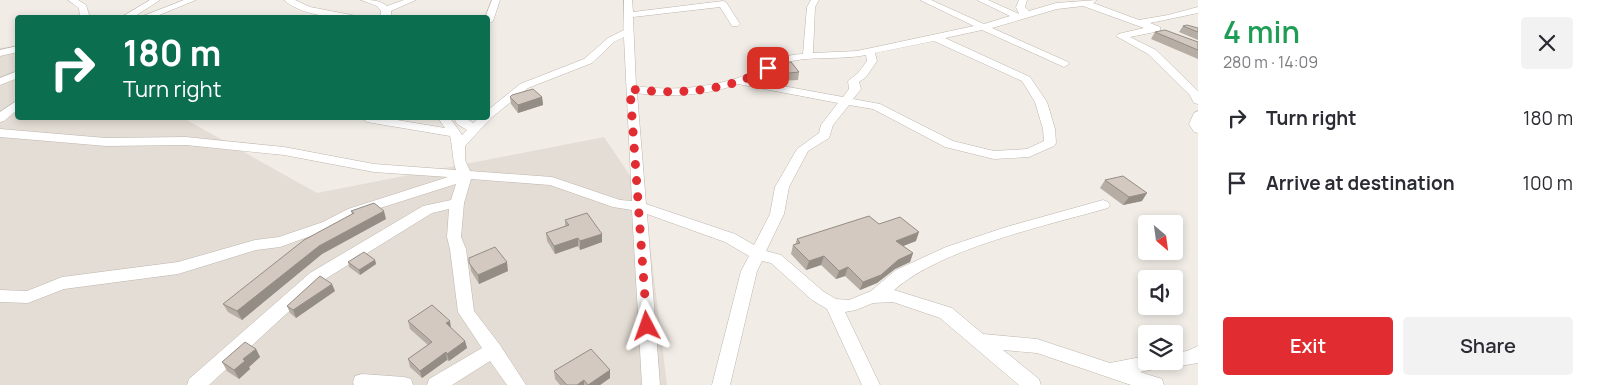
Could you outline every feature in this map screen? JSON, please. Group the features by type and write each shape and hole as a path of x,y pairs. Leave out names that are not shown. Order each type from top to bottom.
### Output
{"street":[{"path":"72,0 83,7 84,15"},
{"path":"129,15 156,0"},
{"path":"150,15 192,0"},
{"path":"288,0 308,9 344,15"},
{"path":"366,0 380,4 386,14 412,0"},
{"path":"490,15 496,0"},
{"path":"628,0 630,89 640,207 651,385"},
{"path":"808,57 811,7 815,0"},
{"path":"924,0 1064,64"},
{"path":"981,0 1023,16"},
{"path":"1023,0 1020,7 1023,16"},
{"path":"630,89 658,93 722,86 757,74 778,61 795,57 870,52 984,26 1056,6 1089,2 1166,33"},
{"path":"629,15 722,4 736,24"},
{"path":"1140,22 1169,18 1198,10"},
{"path":"1187,12 1198,16"},
{"path":"1154,28 1121,36 1152,52 1194,93 1198,100"},
{"path":"490,113 524,86 588,61 611,40 629,31"},
{"path":"737,81 876,106 949,144 994,155 1028,153 1050,142 1049,129 1041,102 1026,79 934,36"},
{"path":"0,53 15,50"},
{"path":"721,385 749,271 777,214 782,187 803,149 825,135 827,125 855,89 853,81 862,76 872,61 870,52"},
{"path":"0,82 15,75"},
{"path":"0,118 15,106"},
{"path":"1198,116 1195,124 1198,128"},
{"path":"376,120 457,139 474,129 482,120"},
{"path":"445,120 457,139 459,160 465,176 457,204 454,238 458,249 466,312 517,385"},
{"path":"461,120 474,129"},
{"path":"0,133 106,142 186,141 284,151 374,168 552,181 618,204 640,207 730,238 757,254 776,259 818,296 833,305 850,306 875,297 893,296 946,313 982,341 1032,385"},
{"path":"0,296 28,297 62,283 178,268 255,244 280,242 328,226 354,212 465,176"},
{"path":"196,385 316,277 428,209 457,204"},
{"path":"875,297 902,274 951,251 1103,204"},
{"path":"833,305 871,385"},
{"path":"982,341 1036,346 1155,385"},
{"path":"436,385 494,350"},
{"path":"1183,359 1191,358 1198,353"},
{"path":"1111,370 1138,365"},
{"path":"362,382 404,385"}],"shaded area":[{"path":"15,46 15,120 187,120 317,193 604,137 644,196 667,385 0,385 0,48"}],"building":[{"path":"1187,25 1198,28 1198,32 1183,26"},
{"path":"1165,30 1198,42 1198,50 1155,32"},
{"path":"791,62 799,72 780,74 773,64"},
{"path":"533,89 542,97 518,105 510,97 512,95"},
{"path":"1123,176 1147,193 1129,197 1105,180"},
{"path":"374,203 384,211 319,246 237,311 223,304 304,240 354,213 351,211"},
{"path":"587,213 602,234 580,241 578,238 554,246 546,233 569,225 565,220"},
{"path":"869,216 879,224 900,217 919,232 896,241 913,253 898,260 881,275 863,282 848,267 839,271 824,256 809,261 793,245 800,243 797,239"},
{"path":"495,247 507,262 478,275 469,263 469,258"},
{"path":"364,252 375,260 359,270 348,262"},
{"path":"320,276 332,284 293,310 287,306"},
{"path":"432,305 450,321 446,323 465,341 420,371 408,359 432,342 408,321"},
{"path":"245,342 256,349 243,359 245,361 234,370 222,362"},
{"path":"591,349 610,370 588,385 584,380 577,385 567,385 554,371"}],"route":[{"path":"647,326 640,207 630,89 658,93 722,86 757,74 768,68"}]}
